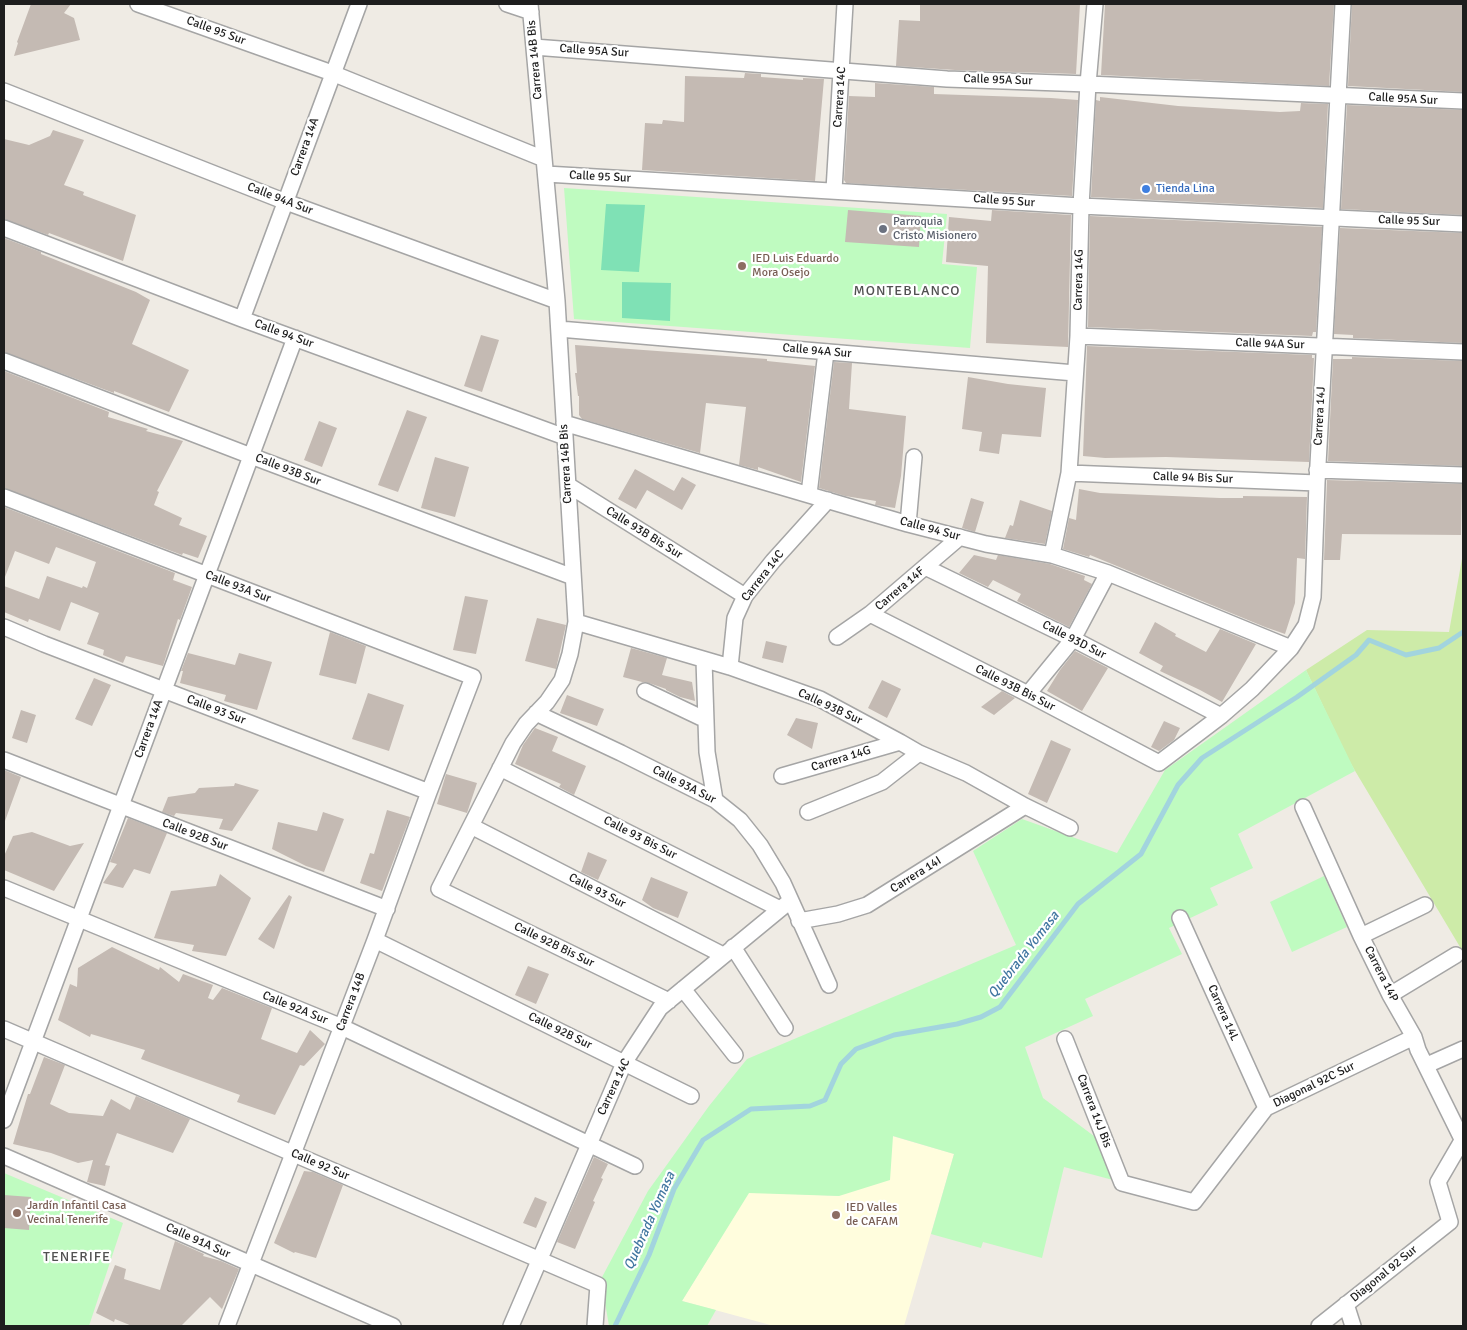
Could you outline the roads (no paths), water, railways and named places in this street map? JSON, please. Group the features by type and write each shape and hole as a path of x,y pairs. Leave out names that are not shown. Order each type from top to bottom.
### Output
{"street":[{"name":"Calle 95 Sur","path":"138,4 332,73 545,167 834,190 1080,206 1463,224"},
{"name":"Carrera 14A","path":"242,319 359,4"},
{"path":"507,4 530,8"},
{"name":"Carrera 14C","path":"834,190 846,4"},
{"name":"Carrera 14G","path":"1052,555 1069,473 1078,336 1080,206 1095,4"},
{"name":"Carrera 14J","path":"1159,763 1221,716 1252,689 1291,648 1306,625 1313,597 1317,476 1342,4"},
{"name":"Carrera 14B Bis","path":"439,888 513,742 526,724 547,702 562,680 570,654 576,622 558,301 530,8"},
{"name":"Calle 95A Sur","path":"534,47 947,78 1463,101"},
{"name":"Calle 94A Sur","path":"4,91 286,202 558,301"},
{"name":"Calle 94 Sur","path":"4,228 242,319 565,430 809,494 908,524 986,544 1052,555 1108,572 1291,648"},
{"name":"Calle 94A Sur","path":"559,329 1075,373"},
{"name":"Calle 94A Sur","path":"1078,336 1463,352"},
{"name":"Carrera 14A","path":"4,1120 295,338"},
{"path":"809,494 826,352"},
{"name":"Calle 93B Sur","path":"4,361 573,577"},
{"path":"908,524 914,457"},
{"name":"Calle 94 Bis Sur","path":"1069,473 1317,476 1463,474"},
{"name":"Calle 93B Bis Sur","path":"568,485 745,596"},
{"name":"Calle 93A Sur","path":"4,497 473,677"},
{"name":"Carrera 14C","path":"730,667 734,618 745,596 773,561 828,500"},
{"name":"Carrera 14F","path":"837,637 870,614 960,537"},
{"name":"Calle 93D Sur","path":"925,567 1073,639 1221,716"},
{"path":"1028,694 1073,639 1108,572"},
{"name":"Calle 93B Bis Sur","path":"870,614 1159,763"},
{"name":"Calle 93B Sur","path":"576,622 730,667 820,699 919,753 966,773 1025,806 1070,828"},
{"name":"Calle 93 Sur","path":"4,626 44,644 429,792"},
{"path":"704,660 707,752 715,800"},
{"name":"Carrera 14B","path":"227,1326 375,940 473,677"},
{"path":"645,691 706,720"},
{"name":"Calle 93A Sur","path":"536,713 715,800 740,820 760,845 782,883 785,905 799,921 829,985"},
{"name":"Carrera 14G","path":"782,776 900,742"},
{"path":"808,812 882,782 919,753"},
{"name":"Calle 92B Sur","path":"4,760 386,909"},
{"name":"Calle 93 Bis Sur","path":"500,768 785,905"},
{"name":"Carrera 14I","path":"799,921 838,914 866,905 1025,806"},
{"name":"Carrera 14P","path":"1304,807 1361,936 1390,995 1414,1037 1418,1050 1463,1139"},
{"name":"Calle 93 Sur","path":"471,826 728,951"},
{"name":"Calle 92A Sur","path":"4,888 342,1027 635,1166"},
{"name":"Calle 92B Bis Sur","path":"439,888 669,1001"},
{"name":"Carrera 14C","path":"511,1326 624,1063 660,1008 785,905"},
{"path":"1361,936 1424,906"},
{"name":"Carrera 14L","path":"1180,918 1266,1108"},
{"name":"Calle 92B Sur","path":"375,940 691,1096"},
{"path":"728,951 785,1028"},
{"path":"1390,995 1456,955"},
{"path":"683,989 735,1055"},
{"name":"Calle 92 Sur","path":"4,1029 598,1285 595,1326"},
{"name":"Diagonal 92C Sur","path":"1194,1202 1266,1108 1414,1037"},
{"name":"Carrera 14J Bis","path":"1066,1039 1122,1183 1194,1202"},
{"path":"1426,1065 1463,1049"},
{"path":"1456,1225 1438,1182 1463,1139"},
{"name":"Calle 91A Sur","path":"4,1156 393,1326"},
{"name":"Diagonal 92 Sur","path":"1319,1326 1346,1304 1456,1225"},
{"path":"1346,1304 1353,1326"}],"waterway":[{"name":"Quebrada Yomasa","path":"615,1326 649,1255 674,1189 703,1140 751,1109 810,1106 825,1100 841,1064 856,1049 894,1035 957,1024 981,1017 1000,1007 1078,904 1141,854 1178,785 1202,758 1297,697 1356,655 1369,640 1406,655 1439,648 1463,632"}],"place":[{"name":"Tienda Lina","path":"1146,189"},
{"name":"Parroquia Cristo Misionero","path":"883,229"},
{"name":"IED Luis Eduardo Mora Osejo","path":"742,266"},
{"name":"Jardín Infantil Casa Vecinal Tenerife","path":"17,1213"},
{"name":"IED Valles de CAFAM","path":"836,1215"}],"district":[{"name":"MONTEBLANCO","path":"907,291"},
{"name":"TENERIFE","path":"77,1257"}]}
